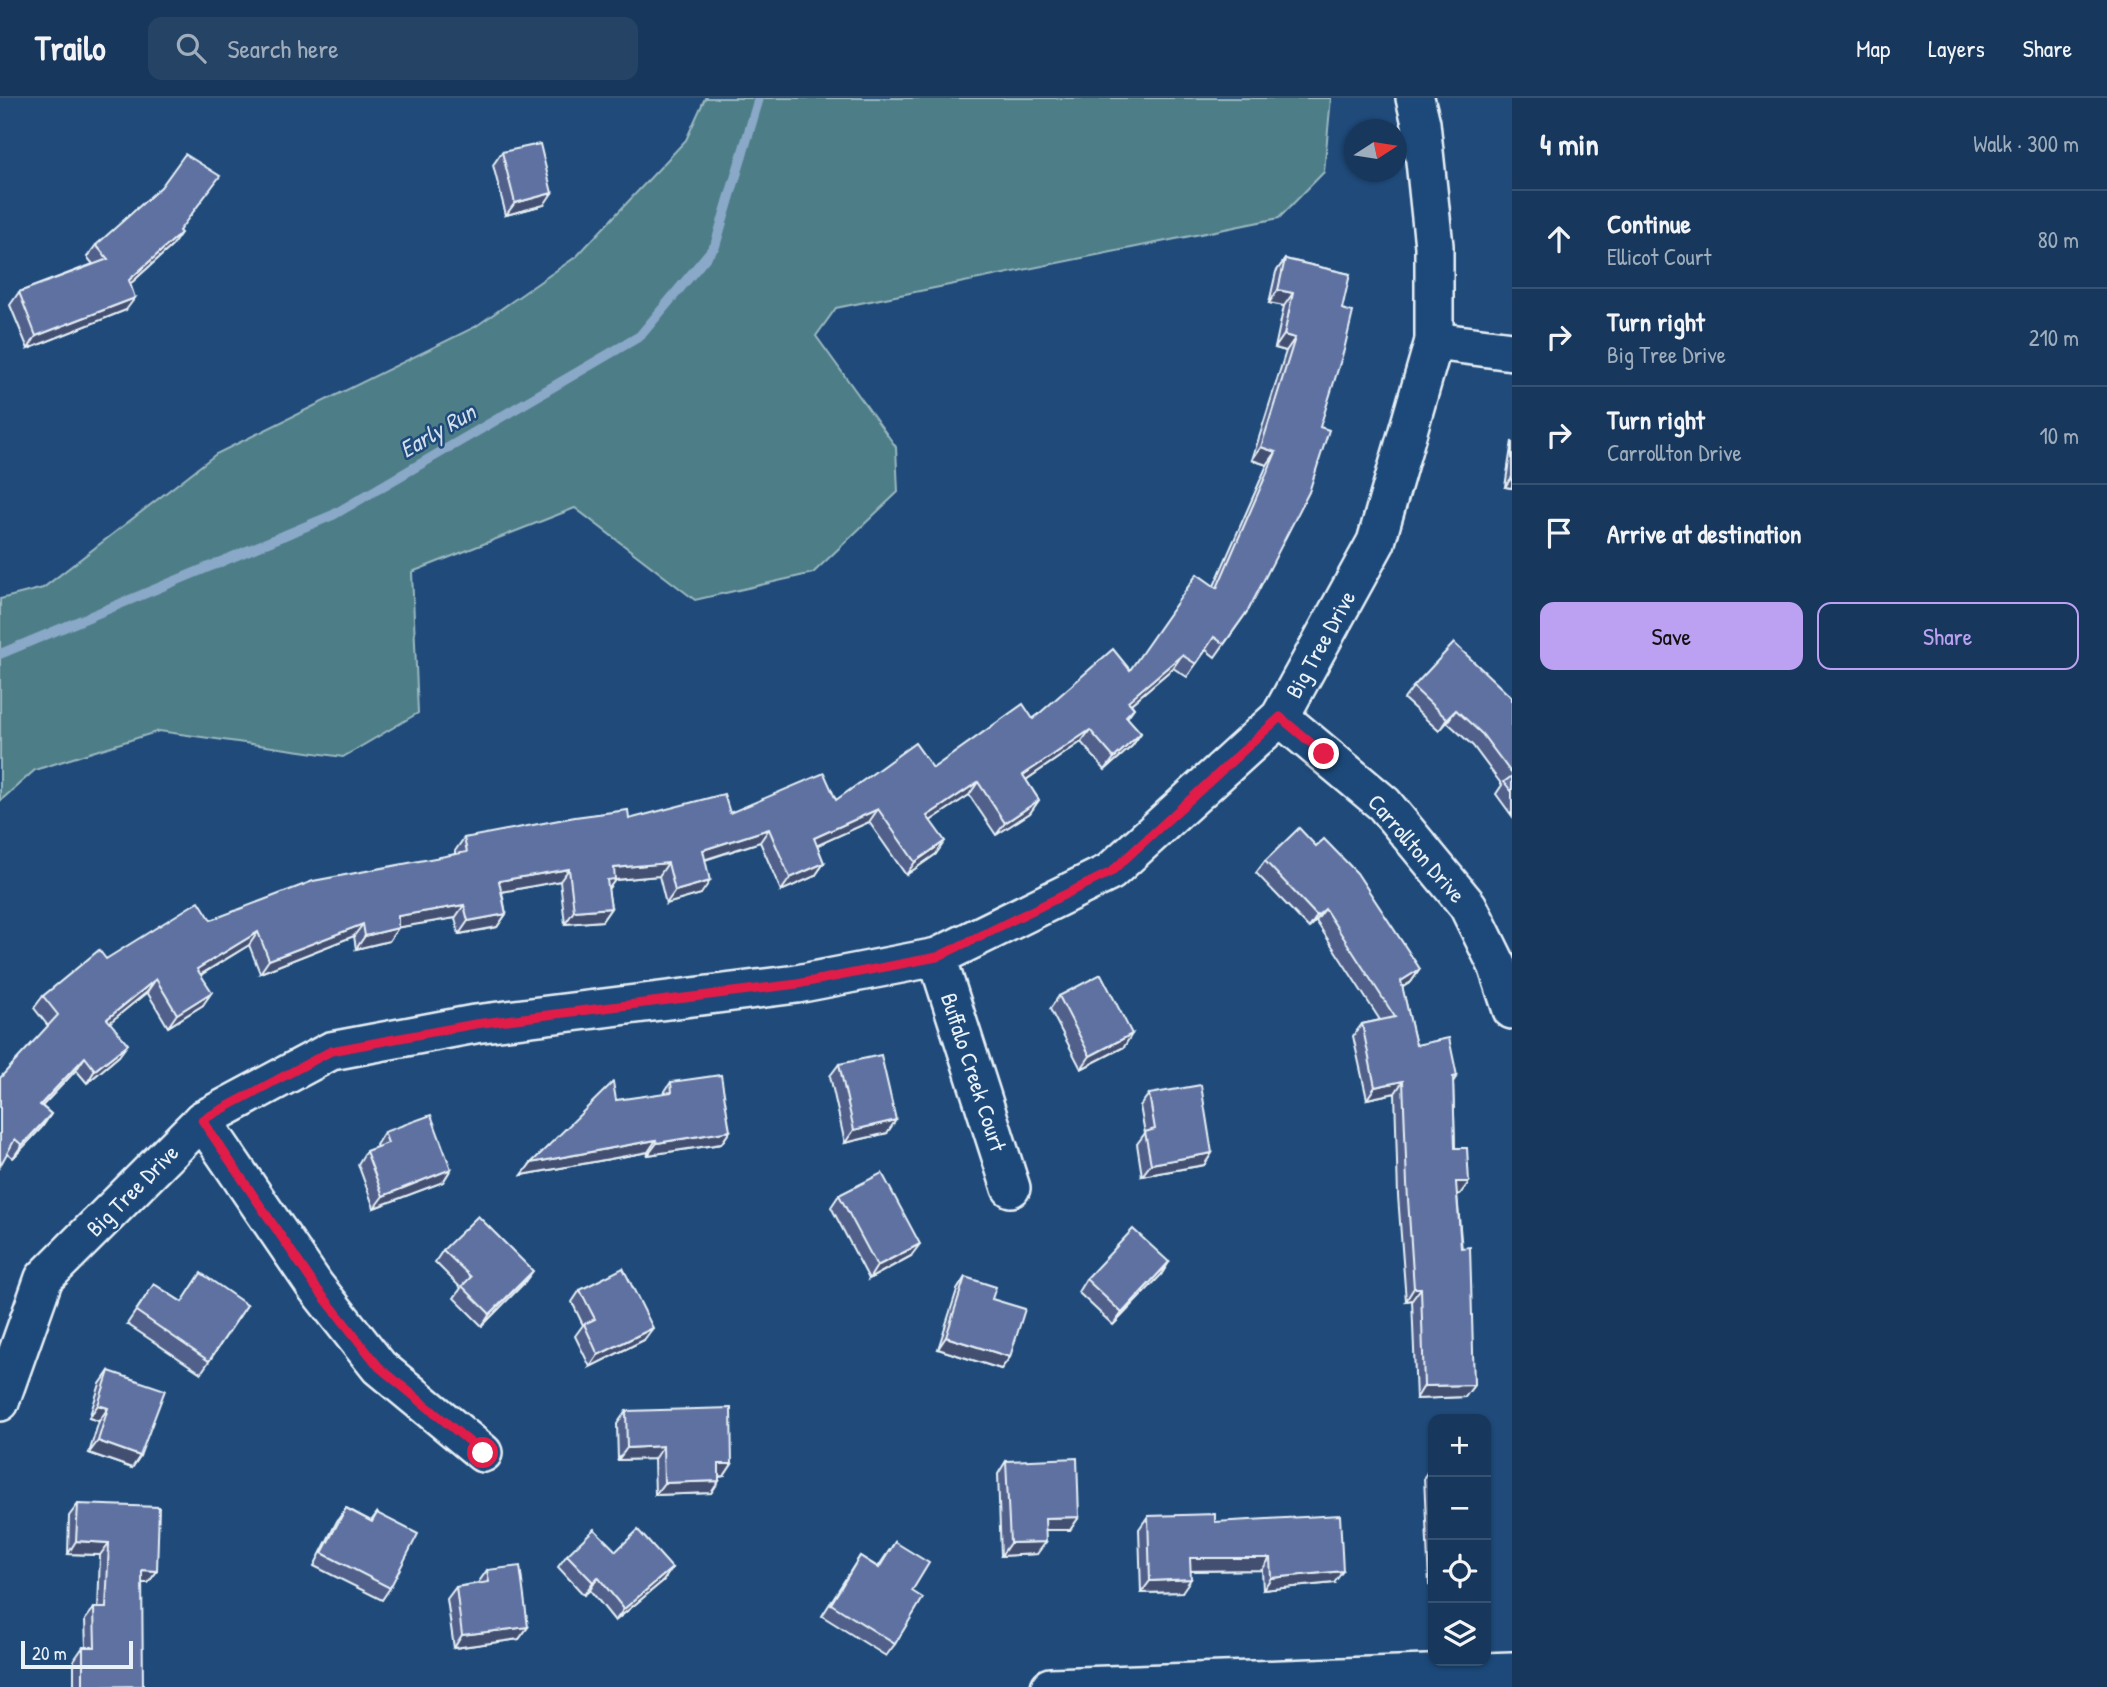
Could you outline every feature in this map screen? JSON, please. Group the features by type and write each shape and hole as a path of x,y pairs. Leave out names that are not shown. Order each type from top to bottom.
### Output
{"street":[{"name":"Big Tree Drive","path":"0,1402 44,1278 202,1120 331,1051 475,1024 797,984 937,957 1111,872 1280,717 1376,542 1434,341 1434,246 1421,123 1415,98"},
{"path":"1434,341 1512,351"},
{"name":"Carrollton Drive","path":"1280,717 1384,804 1468,906 1497,965 1512,1010"},
{"name":"Buffalo Creek Court","path":"937,957 1011,1188"},
{"path":"202,1120 315,1286 379,1367 483,1453"},
{"path":"1051,1687 1512,1671"}],"green space":[{"path":"705,98 1331,98 1324,172 1279,218 836,308 816,336 896,447 898,492 813,573 695,600 575,508 412,572 418,713 343,757 159,731 35,770 0,801 0,599 43,588 216,454 475,327 577,256 686,140"}],"building":[{"path":"540,144 552,193 515,203 502,152"},
{"path":"185,154 220,176 179,231 181,233 129,280 135,298 36,336 19,292 108,259 96,245 161,187"},
{"path":"1285,259 1350,274 1342,309 1353,312 1320,427 1329,430 1309,492 1249,609 1224,644 1214,637 1196,664 1182,655 1128,701 1134,708 1126,716 1141,733 1114,758 1090,730 1023,775 1039,800 1005,823 978,782 927,816 945,841 915,862 878,809 814,838 824,863 790,878 769,829 703,850 710,881 675,891 668,863 614,868 615,879 607,880 611,908 574,911 569,869 499,881 506,914 468,921 464,905 398,916 398,928 365,936 363,924 269,960 258,932 197,969 212,992 177,1014 156,979 107,1019 128,1044 95,1070 85,1057 40,1105 51,1114 22,1145 15,1139 0,1166 0,1078 58,1015 43,996 99,950 106,959 199,901 211,920 313,881 467,852 464,838 628,810 629,819 724,794 730,813 824,773 836,800 915,743 933,768 1023,704 1033,719 1113,649 1130,670 1197,574 1217,588 1276,452 1261,447 1295,338 1284,335 1293,293 1278,290"},
{"path":"1454,643 1512,698 1512,774 1482,734 1456,710 1447,719 1413,687"},
{"path":"1512,776 1512,792 1504,782"},
{"path":"1299,828 1316,846 1324,839 1357,873 1420,969 1401,981 1416,1045 1449,1038 1457,1076 1453,1077 1455,1148 1467,1148 1469,1182 1456,1182 1461,1248 1470,1247 1474,1385 1424,1386 1421,1288 1414,1288 1403,1081 1375,1087 1362,1024 1395,1017 1325,909 1317,916 1265,861"},
{"path":"1101,974 1132,1034 1090,1056 1059,996"},
{"path":"881,1055 896,1120 854,1130 839,1064"},
{"path":"721,1075 730,1131 657,1143 656,1140 531,1163 613,1082 616,1100 672,1092 671,1082"},
{"path":"1201,1085 1212,1153 1151,1164 1145,1132 1155,1129 1149,1094"},
{"path":"431,1115 451,1169 383,1196 366,1151 388,1143 384,1132"},
{"path":"882,1173 920,1244 877,1266 839,1195"},
{"path":"478,1216 533,1271 490,1314 462,1286 471,1277 443,1250"},
{"path":"1133,1229 1169,1262 1122,1313 1086,1279"},
{"path":"623,1268 653,1328 598,1355 584,1324 595,1319 580,1290"},
{"path":"201,1273 247,1305 209,1361 136,1311 154,1284 182,1302"},
{"path":"965,1277 996,1287 992,1299 1025,1309 1010,1357 946,1337"},
{"path":"109,1371 165,1390 140,1456 98,1441 108,1408 98,1405"},
{"path":"731,1408 732,1464 719,1464 719,1481 664,1483 663,1446 627,1448 626,1411"},
{"path":"1077,1458 1079,1517 1045,1518 1046,1542 1010,1543 1006,1461"},
{"path":"78,1504 159,1507 157,1571 142,1570 143,1686 83,1687 83,1647 95,1647 94,1608 106,1608 109,1543 76,1541"},
{"path":"346,1508 372,1522 377,1513 418,1534 390,1588 322,1553"},
{"path":"1215,1514 1215,1522 1340,1515 1343,1571 1271,1578 1270,1558 1190,1558 1191,1579 1150,1581 1148,1516"},
{"path":"594,1529 616,1551 638,1530 672,1568 624,1609 598,1577 593,1582 567,1555"},
{"path":"895,1542 929,1563 912,1591 923,1598 895,1644 831,1604 860,1556 879,1568"},
{"path":"520,1566 528,1627 462,1635 456,1587 489,1582 487,1570"}],"waterway":[{"name":"Early Run","path":"0,654 333,515 640,336 715,246 759,98"}],"route":[{"path":"483,1453 379,1367 315,1286 202,1120 331,1051 475,1024 797,984 937,957 1111,872 1280,717 1324,754"}]}
